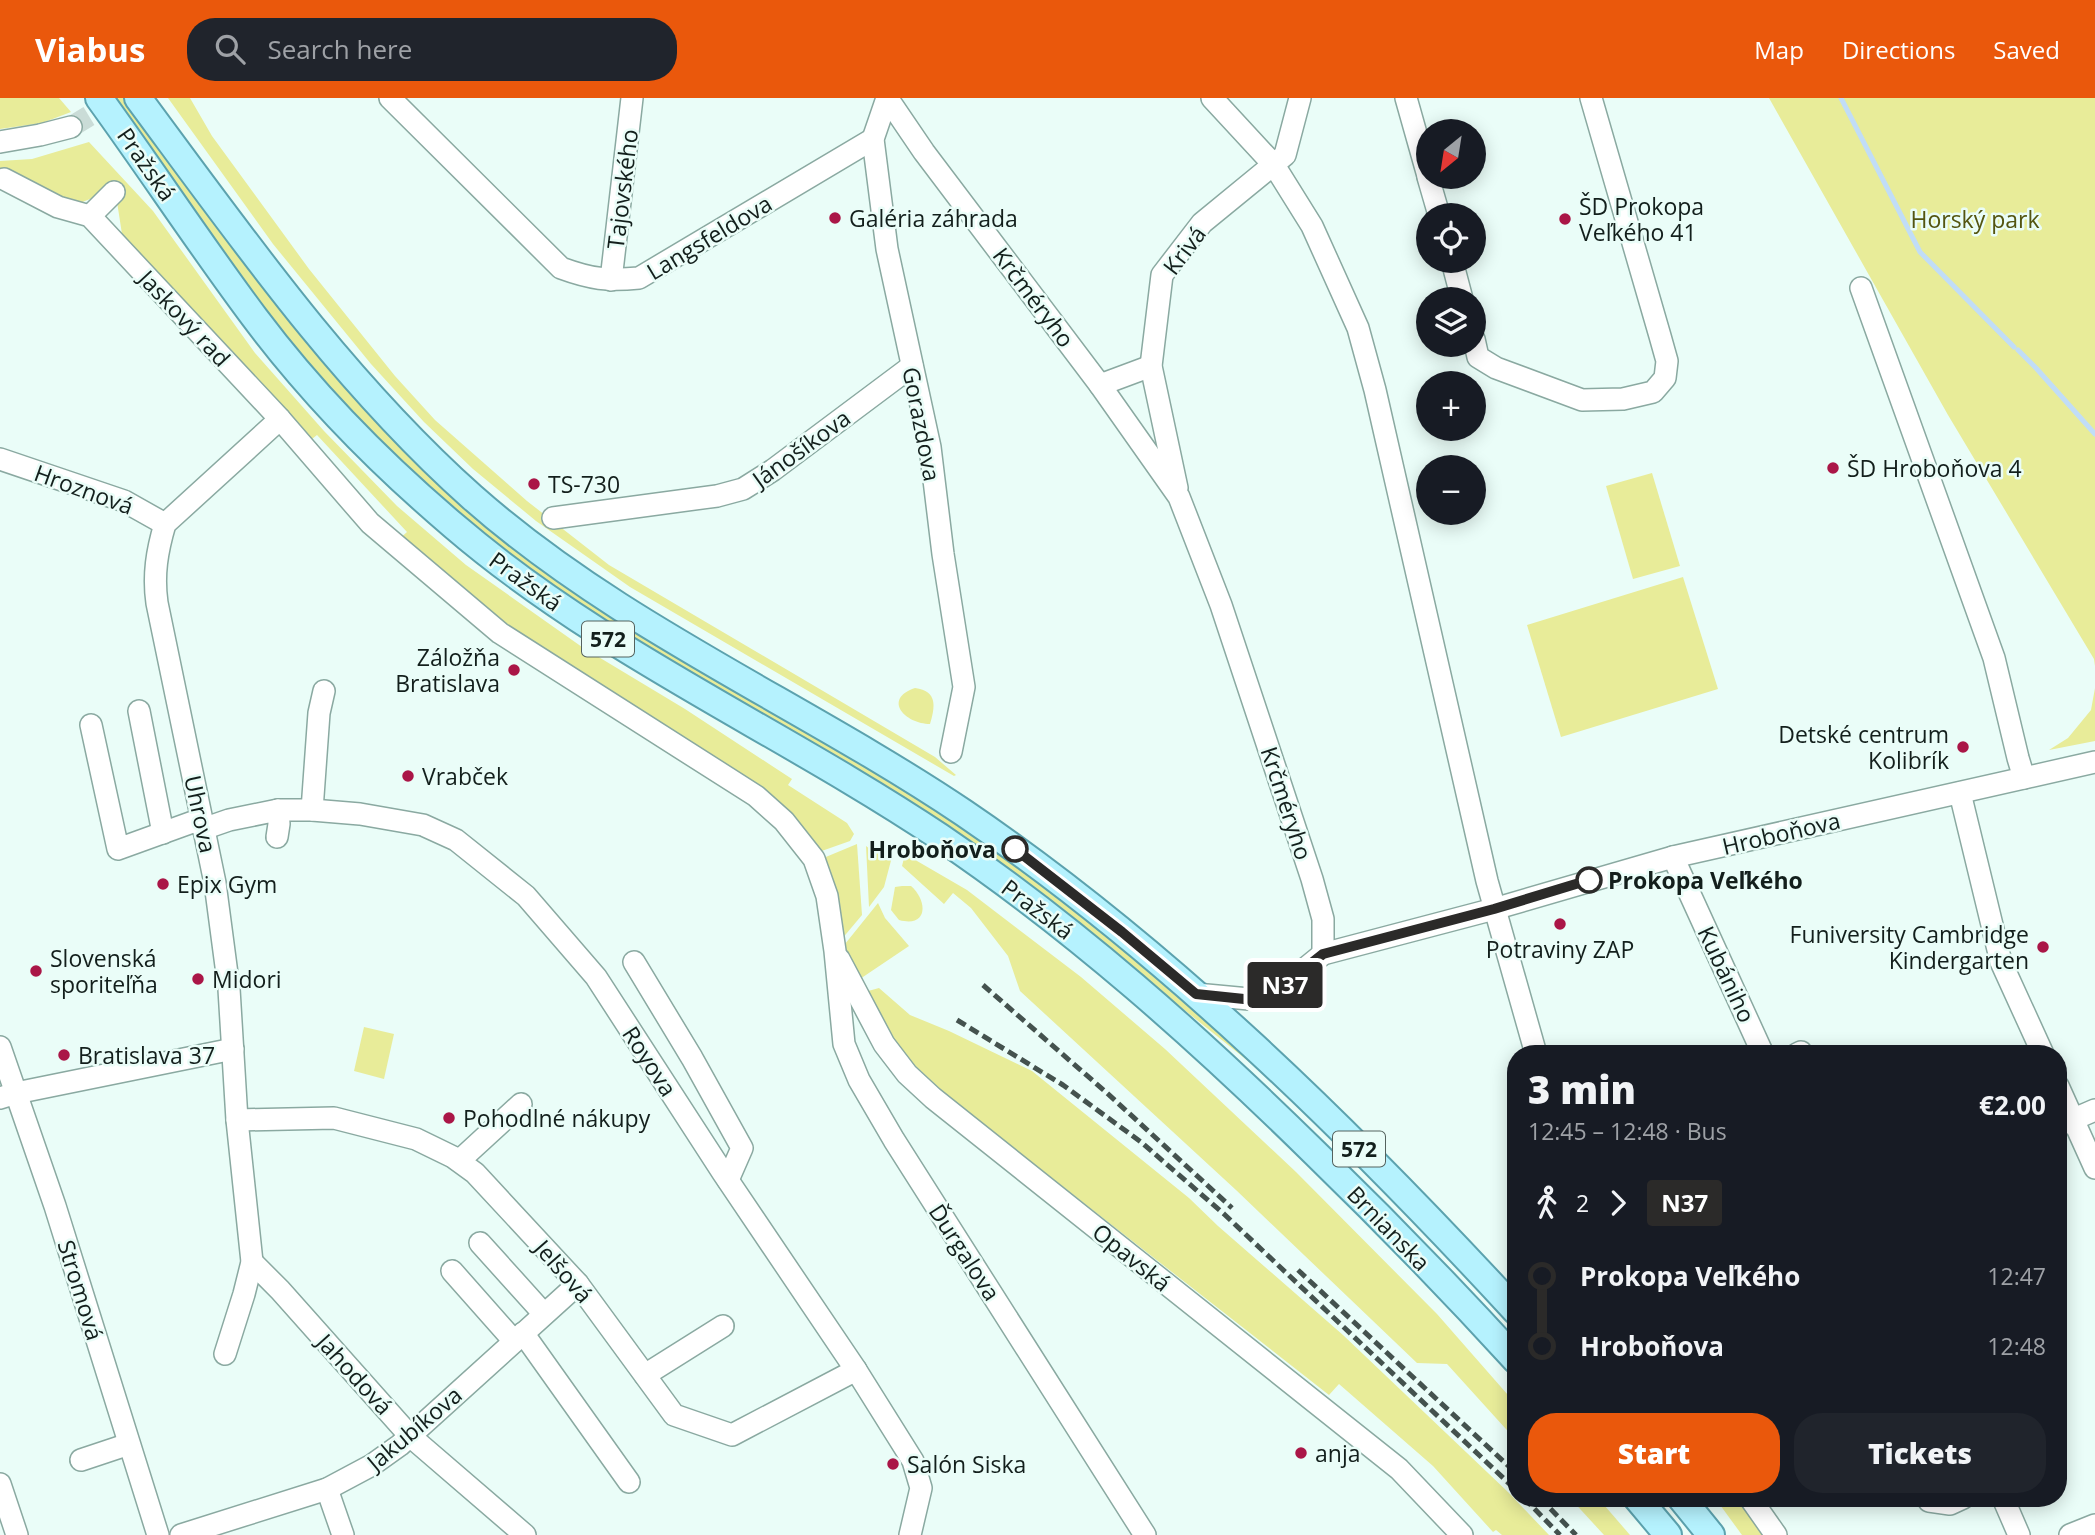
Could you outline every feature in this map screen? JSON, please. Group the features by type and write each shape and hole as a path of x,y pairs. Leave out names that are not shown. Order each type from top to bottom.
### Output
{"main road":[{"name":"Pražská","path":"99,98 256,320 365,444 455,528 552,602 607,638 851,781 986,869 1073,935 1167,1014"},
{"name":"Pražská","path":"138,98 262,265 352,374 403,430 481,504 524,540 618,606 832,731 967,815 1031,860 1196,994"},
{"name":"Brnianska","path":"1196,994 1363,1152 1507,1302"},
{"name":"Brnianska","path":"1167,1014 1261,1099 1330,1167 1507,1350"},
{"path":"1645,1507 1668,1535"},
{"path":"1688,1507 1711,1535"}],"street":[{"name":"Langsfeldova","path":"390,98 561,268 586,277 611,280 639,278 873,139"},
{"name":"Tajovského","path":"611,280 632,98"},
{"path":"1212,98 1274,165 1312,226 1358,328 1375,390 1494,909 1532,1045"},
{"path":"1274,165 1285,155 1300,98"},
{"path":"1406,98 1416,133"},
{"path":"1478,357 1496,368 1582,400 1623,399 1653,392 1665,378 1667,361 1591,98"},
{"name":"Gorazdova","path":"887,99 873,139 887,249 930,447 943,554 964,687 951,752"},
{"name":"Krčméryho","path":"887,99 1100,385 1179,496"},
{"path":"0,142 71,127"},
{"name":"Krivá","path":"1152,366 1162,275 1202,223 1274,165"},
{"path":"4,179 58,208 90,216 114,192"},
{"name":"Jaskový rad","path":"90,216 280,419"},
{"path":"1861,288 1994,658 2025,778"},
{"name":"Jánošíkova","path":"553,518 717,496 743,489 773,471 912,366"},
{"path":"1100,385 1152,366"},
{"name":"Krčméryho","path":"1152,366 1179,496 1221,605 1324,919 1323,954"},
{"path":"165,524 280,419 370,523 500,633 738,783 773,810 814,859 827,895 835,951"},
{"name":"Hroznová","path":"0,459 124,500 165,524"},
{"name":"Uhrova","path":"165,524 155,570 157,603 215,883 222,931 237,1120 252,1262"},
{"path":"312,810 319,713 324,691"},
{"path":"139,711 163,833"},
{"name":"Royova","path":"91,725 118,849 163,833 278,810 360,814 422,825 456,840 526,896 596,978 856,1370 913,1461 921,1488 910,1535"},
{"name":"Hroboňova","path":"1196,994 1249,999 1264,996 1275,992 1323,954 1494,909 1673,857 2095,762"},
{"path":"1960,793 2001,962 2039,1045"},
{"path":"277,837 278,810"},
{"name":"Kubániho","path":"1673,857 1759,1045"},
{"name":"Ďurgalova","path":"835,951 844,1044 859,1080 894,1140 1145,1535"},
{"name":"Opavská","path":"835,951 884,1044 907,1074 933,1098 1399,1469 1462,1535"},
{"path":"634,962 742,1148 728,1180"},
{"name":"Stromová","path":"0,1047 8,1095 55,1206 158,1535"},
{"path":"8,1095 233,1049"},
{"path":"459,1161 521,1104"},
{"path":"2067,1123 2095,1110"},
{"name":"Jelšová","path":"237,1120 334,1118 416,1139 459,1161 475,1173 578,1284 674,1415 732,1435 856,1370"},
{"path":"2067,1125 2095,1168"},
{"path":"480,1243 544,1314"},
{"path":"225,1354 252,1262"},
{"name":"Jahodová","path":"252,1262 410,1436 525,1535"},
{"path":"452,1271 518,1337 629,1482"},
{"name":"Jakubíkova","path":"181,1535 327,1489 372,1465 410,1436 578,1284"},
{"path":"645,1375 723,1326"},
{"path":"80,1460 129,1444"},
{"path":"0,1484 17,1535"},
{"path":"327,1489 343,1535"},
{"path":"1756,1507 1776,1535"},
{"path":"2007,1507 2019,1535"}],"green space":[{"path":"0,98 59,98 71,112 42,123 0,129"},
{"path":"114,98 125,98 235,246 403,447 1000,852 1101,932 1263,1073 1001,863 816,747 566,597 461,518 393,454 309,365 259,304"},
{"path":"168,98 190,98 212,136 309,269 395,376 435,420 527,501 609,565 935,757 956,775 630,587 536,521 473,469 424,422 371,364 273,244"},
{"name":"Horský park","path":"1769,98 2095,98 2095,666 2094,659 1948,415"},
{"path":"89,142 153,211 255,353 324,431 397,506 466,565 582,647 685,709 792,779 788,785 847,823 854,834 850,841 816,853 747,781 506,624 398,540 407,532 317,435 307,443 122,234 115,189 75,205 0,169 0,161 32,159"},
{"path":"1652,473 1680,566 1633,579 1606,486"},
{"path":"1683,577 1718,689 1561,737 1527,625"},
{"path":"915,688 928,692 931,696 934,706 930,724 912,720 901,710 900,698"},
{"path":"2095,688 2095,741 2049,750 2068,738 2091,710"},
{"path":"857,844 862,915 841,940 821,859"},
{"path":"866,846 875,853 887,849 893,853 884,887 869,907"},
{"path":"905,854 967,890 1081,977 1165,1049 1296,1172 1437,1314 1507,1394 1507,1430 1447,1364 1417,1363 1236,1190 1020,991 1008,956 971,908 953,893 944,904 902,866"},
{"path":"911,886 920,899 922,912 916,920 899,920 891,910 895,887"},
{"path":"878,903 885,918 909,946 857,981 841,949"},
{"path":"879,988 910,1015 1032,1071 1189,1198 1343,1335 1507,1491 1507,1507 1522,1507 1549,1535 1502,1535 1496,1530 1493,1532 1433,1466 1339,1384 1329,1395 951,1099 906,1057 861,993"},
{"path":"364,1027 394,1034 384,1079 354,1071"},
{"path":"1578,1507 1606,1507 1630,1535 1604,1535"},
{"path":"1722,1507 1744,1507 1765,1535 1742,1535"}],"waterway":[{"path":"1841,98 1920,252 2014,347"},
{"path":"2018,350 2095,434"}],"tunnel":[{"path":"71,127 94,113 109,98"}],"railway":[{"path":"983,985 1107,1093 1232,1208"},
{"path":"957,1020 1063,1085 1141,1142 1224,1214 1507,1481"},
{"path":"1298,1270 1507,1465"},
{"path":"1533,1507 1560,1535"},
{"path":"1549,1507 1576,1535"}],"bus line":[{"name":"N37","path":"1015,849 1122,932 1196,994 1244,999 1254,999 1275,992 1323,954 1494,909 1589,880"}],"place":[{"name":"Galéria záhrada","path":"835,218"},
{"name":"ŠD Prokopa Veľkého 41","path":"1565,219"},
{"name":"ŠD Hroboňova 4","path":"1833,468"},
{"name":"TS-730","path":"534,484"},
{"name":"Záložňa Bratislava","path":"514,670"},
{"name":"Detské centrum Kolibrík","path":"1963,747"},
{"name":"Vrabček","path":"408,776"},
{"name":"Hroboňova","path":"1015,849"},
{"name":"Prokopa Veľkého","path":"1589,880"},
{"name":"Epix Gym","path":"163,884"},
{"name":"Potraviny ZAP","path":"1560,924"},
{"name":"Funiversity Cambridge Kindergarten","path":"2043,947"},
{"name":"Slovenská sporiteľňa","path":"36,971"},
{"name":"Midori","path":"198,979"},
{"name":"Bratislava 37","path":"64,1055"},
{"name":"Pohodlné nákupy","path":"449,1118"},
{"name":"anja","path":"1301,1453"},
{"name":"Salón Siska","path":"893,1464"}]}
